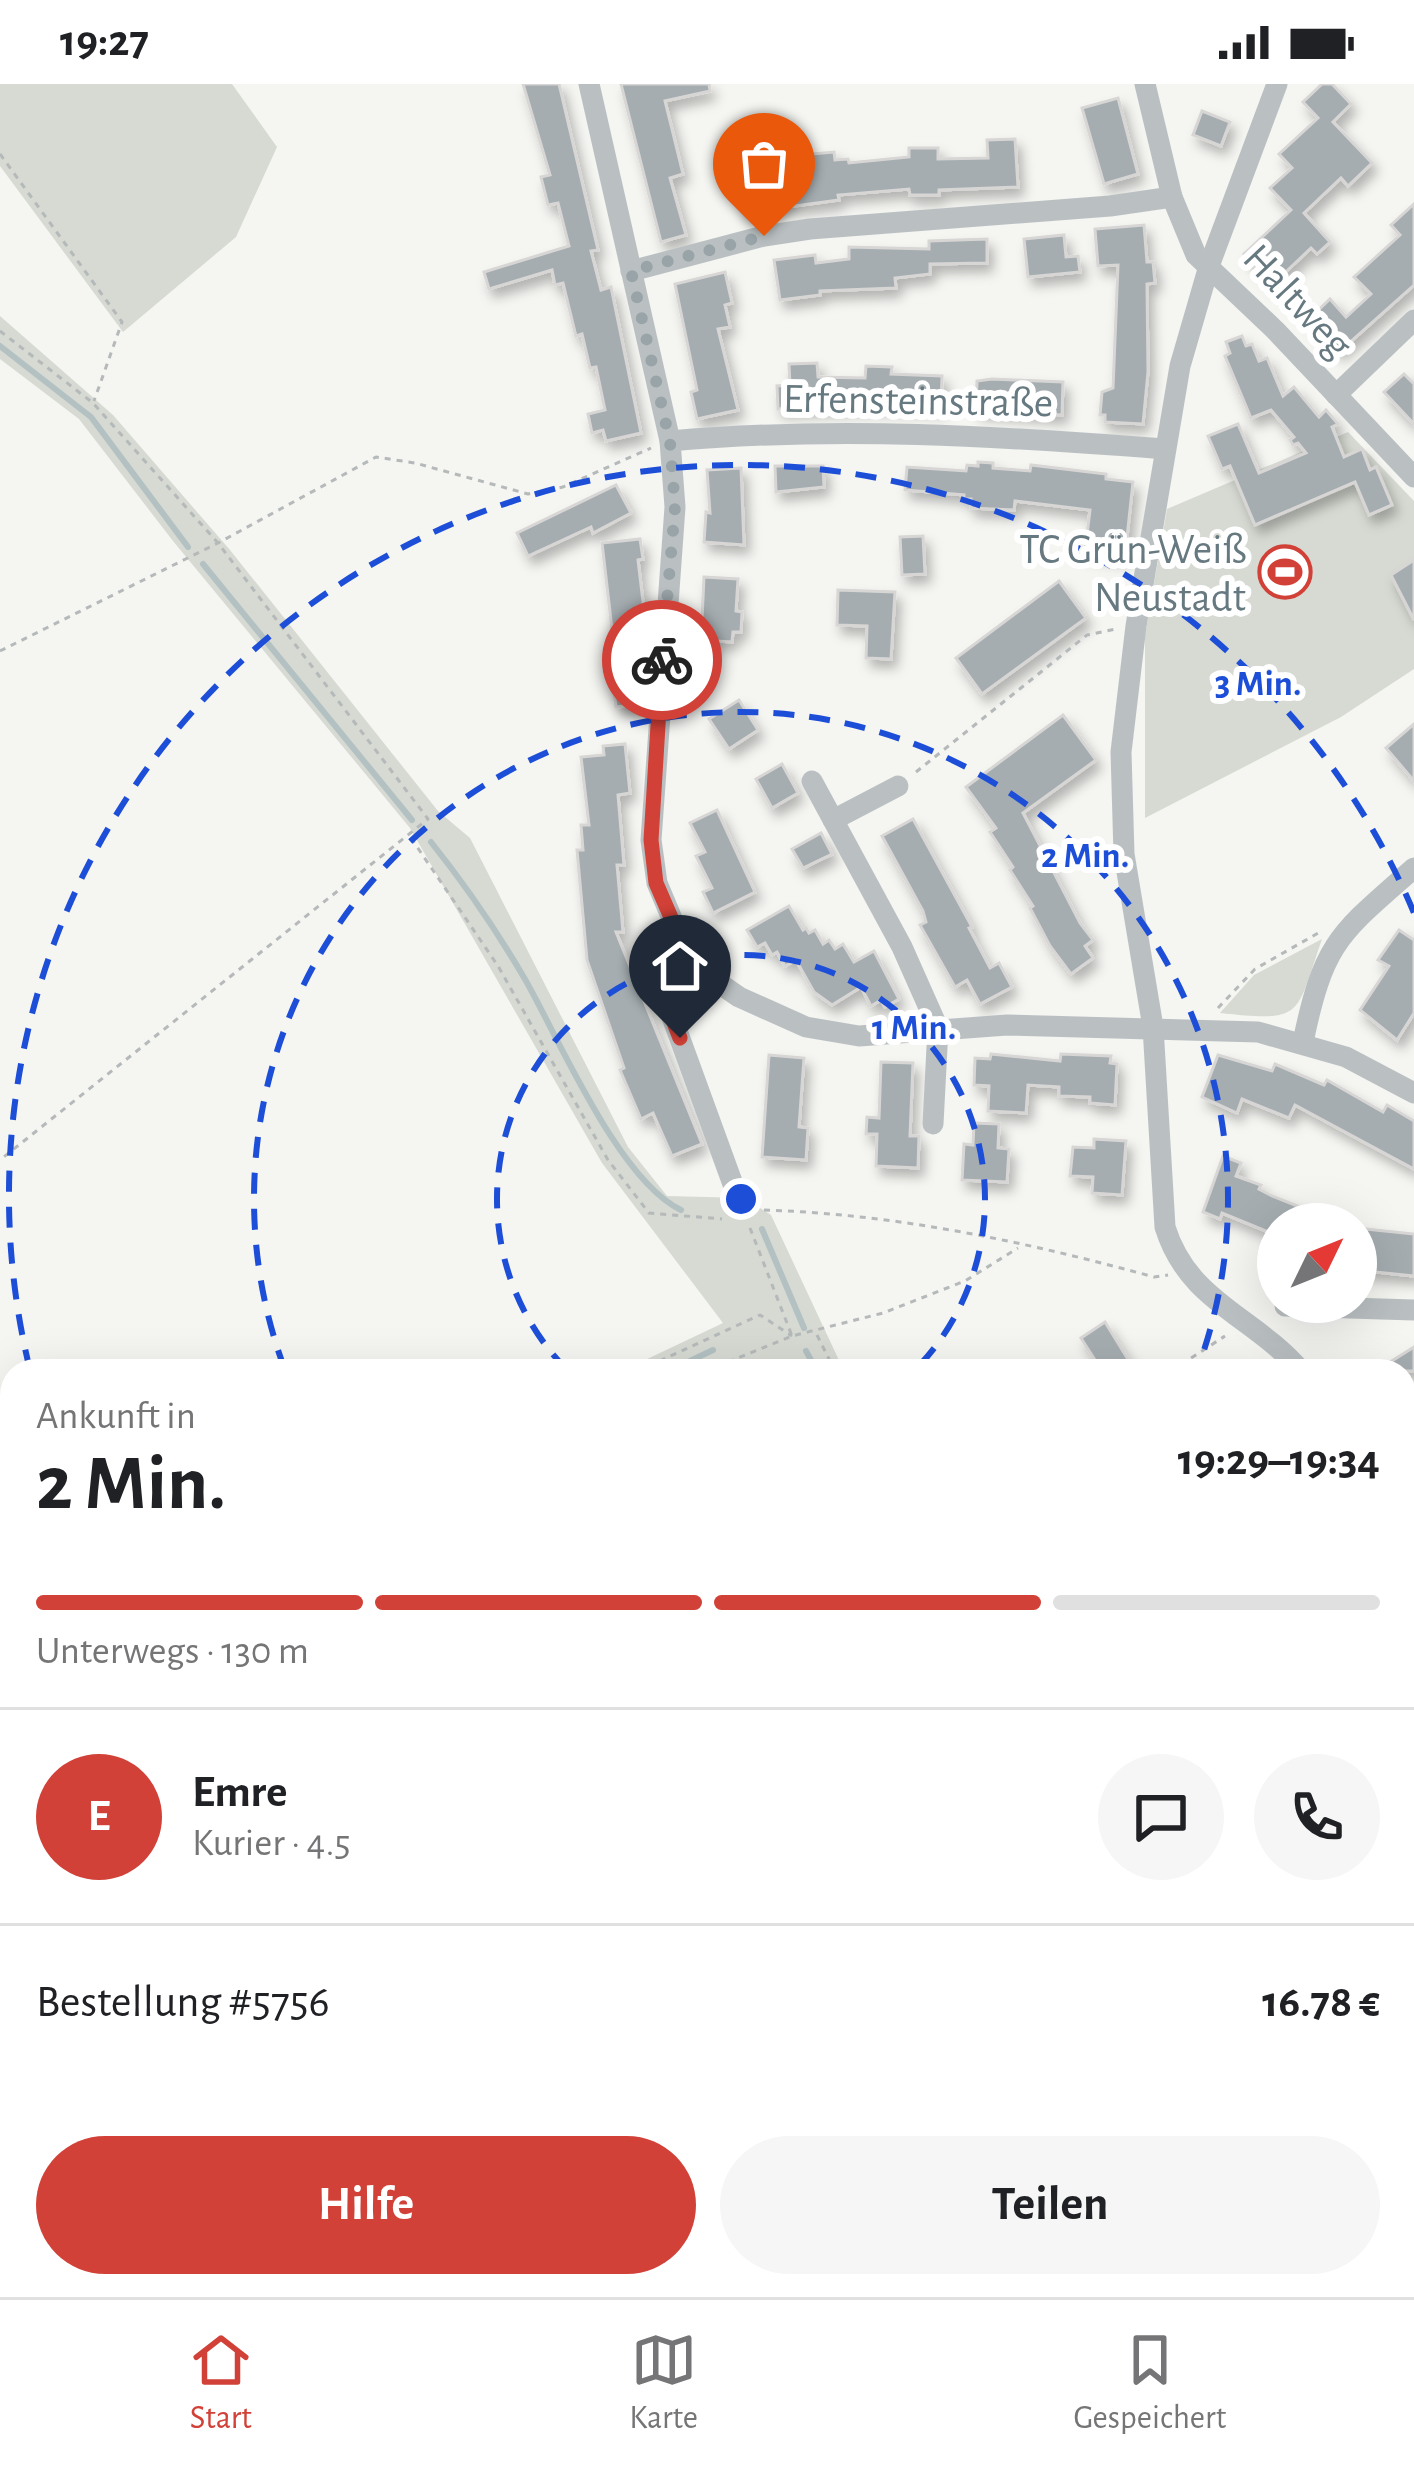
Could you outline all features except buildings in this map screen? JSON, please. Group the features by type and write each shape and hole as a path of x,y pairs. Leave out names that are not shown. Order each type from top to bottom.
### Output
{"street":[{"path":"589,84 670,442 675,507 651,840 656,883 686,952 712,979 739,997 806,1027 859,1036 938,1028 1153,1027 1258,1032 1303,1042 1377,1071 1414,1094"},
{"path":"1145,84 1172,196 1196,255 1209,266 1180,366 1136,626 1121,752 1124,854 1153,1027 1165,1227 1172,1251 1206,1295 1247,1322 1288,1359"},
{"name":"Haltweg","path":"1277,84 1209,266 1414,477"},
{"path":"631,271 764,236 810,229 1110,206 1172,196"},
{"path":"1336,395 1414,320"},
{"name":"Erfensteinstraße","path":"670,442 884,433 983,435 1165,449"},
{"path":"812,781 902,947 938,1028 933,1124"},
{"path":"833,820 898,787"},
{"path":"1303,1042 1321,968 1340,935 1414,868"},
{"path":"686,952 669,972 664,995 742,1209"},
{"path":"1377,1309 1414,1310"}],"path":[{"path":"0,154 122,322 93,403"},
{"path":"0,331 93,403 218,543 428,819 0,1160"},
{"path":"0,651 218,543 376,457 416,463 528,494 563,487 670,442"},
{"path":"898,787 1087,635 1136,626"},
{"path":"410,837 498,966 608,1160 649,1213 730,1220 742,1209 838,1212 975,1233 1154,1277 1185,1272"},
{"path":"1199,1028 1255,969 1318,932 1340,935"},
{"path":"742,1209 792,1336"},
{"path":"735,1359 792,1336 884,1313 965,1281 1020,1246"},
{"path":"664,1359 760,1315 792,1336"},
{"path":"1190,1359 1247,1322"},
{"path":"815,1331 829,1359"}],"shaded area":[{"path":"0,84 232,84 277,147 236,237 123,332 0,166"},
{"path":"0,316 113,415 230,550 438,811 470,838 628,1147 667,1196 744,1198 771,1215 838,1359 647,1359 723,1323 602,1163 410,828 173,541 79,419 0,359"},
{"name":"TC Grün-Weiß Neustadt","path":"1348,432 1414,501 1414,669 1341,717 1145,818 1145,636 1167,509"},
{"path":"1322,939 1307,985 1293,1009 1268,1016 1220,1013 1254,975"}],"waterway":[{"path":"0,346 91,417 188,547"},
{"path":"203,564 412,820"},
{"path":"431,842 515,963 614,1141 658,1194 681,1210"},
{"path":"762,1229 804,1328"},
{"path":"694,1359 713,1350"},
{"path":"806,1351 810,1359"}],"way so far":[{"path":"662,660 675,507 670,442 631,271 764,236"}],"place":[{"name":"TC Grün-Weiß Neustadt","path":"1285,572"}],"route":[{"path":"662,660 651,840 656,883 686,952 674,962 664,995 680,1038"}]}
